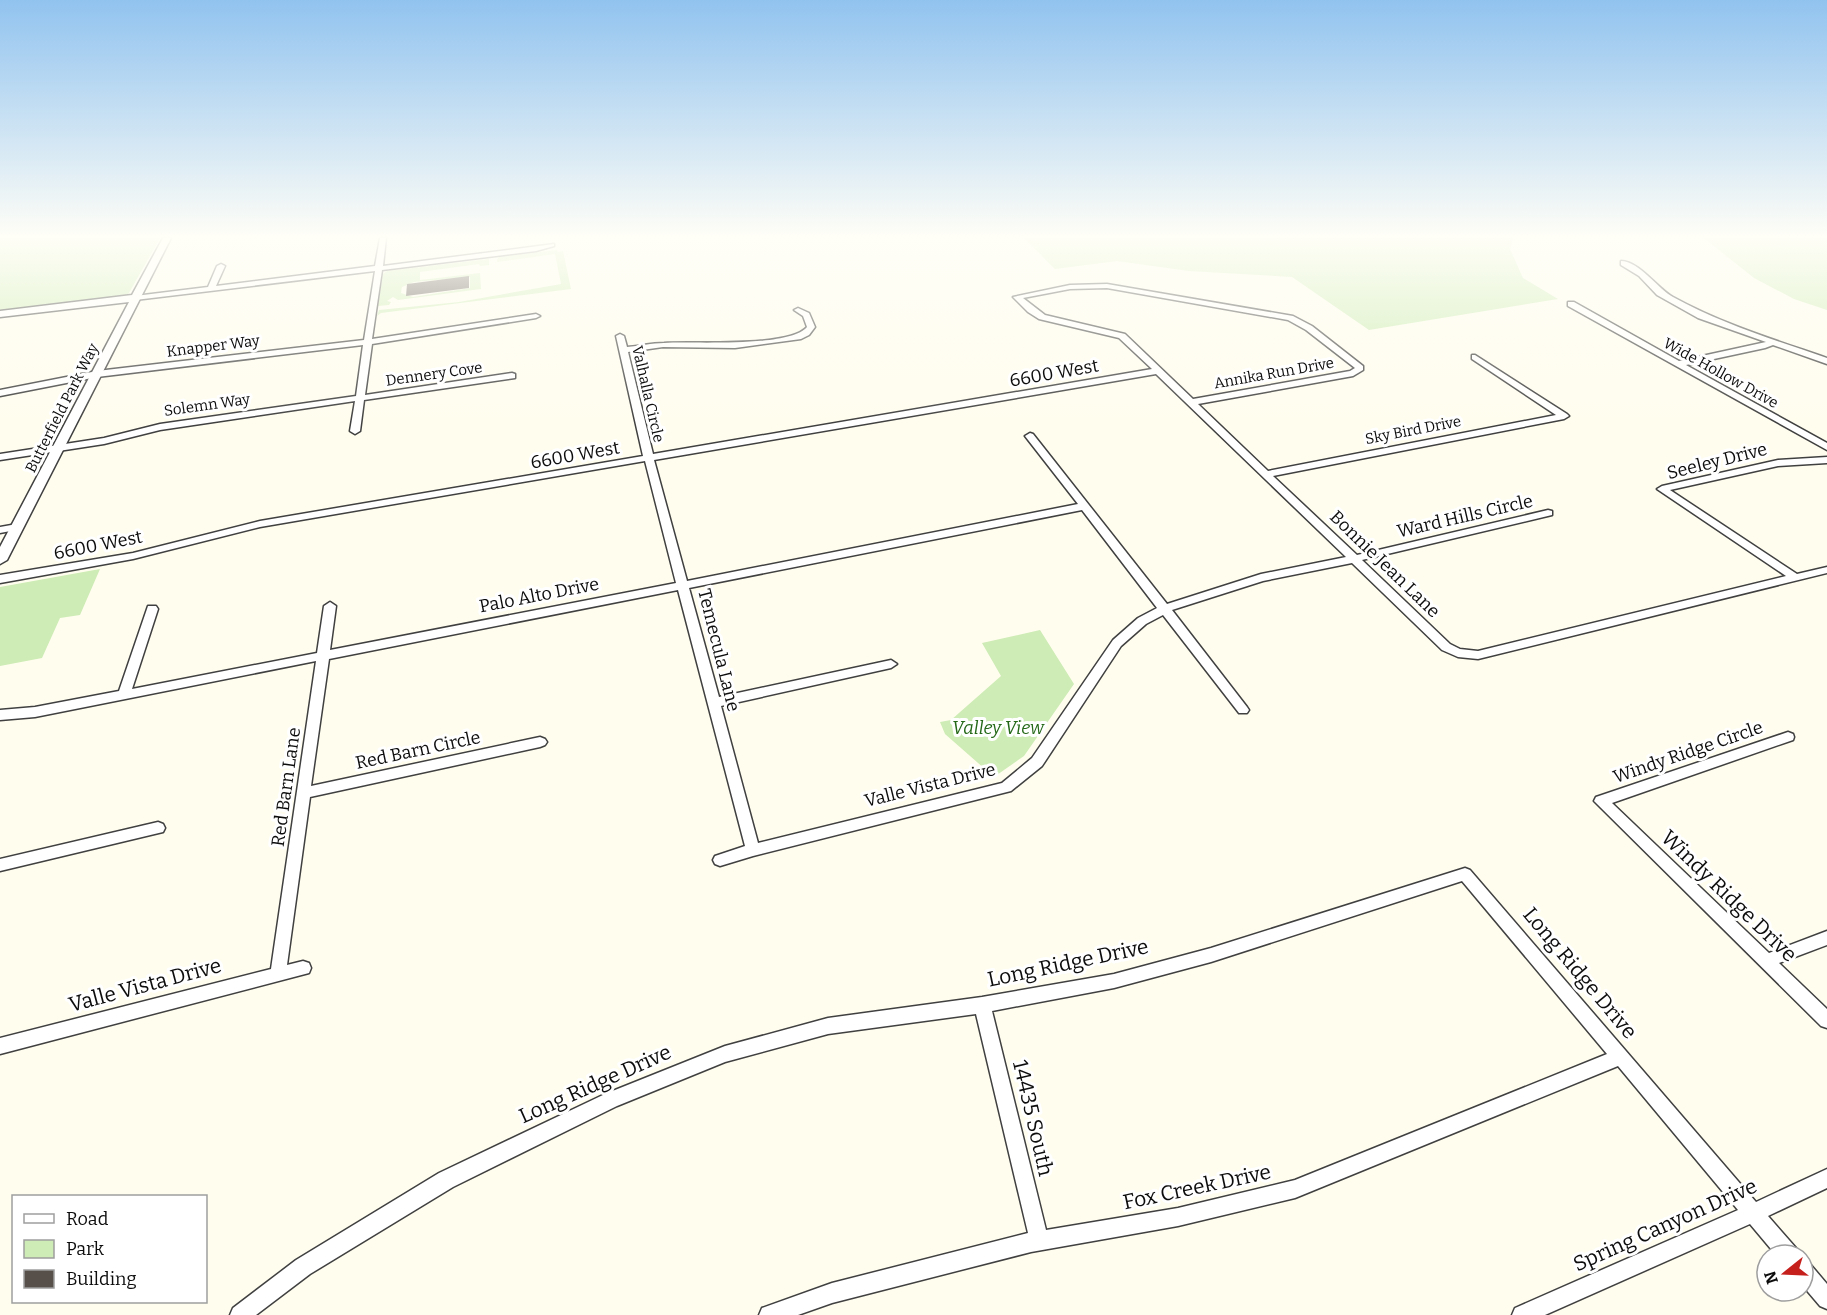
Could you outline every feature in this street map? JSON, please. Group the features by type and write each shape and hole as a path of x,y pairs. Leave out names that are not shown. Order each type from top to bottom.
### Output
{"street":[{"path":"0,314 123,299"},
{"name":"Butterfield Park Way","path":"0,560 134,299"},
{"path":"355,431 374,299"},
{"name":"Bonnie Jean Lane","path":"1019,299 1030,310 1042,317 1122,336 1446,647 1458,653 1479,655 1827,570"},
{"name":"Annika Run Drive","path":"1180,299 1290,318 1309,328 1360,368 1353,373 1192,402"},
{"path":"1671,299 1701,316 1827,361"},
{"name":"Wide Hollow Drive","path":"1571,304 1827,447"},
{"path":"624,350 670,344 723,348 793,338 806,333 811,327 806,315 798,310"},
{"name":"Knapper Way","path":"0,393 97,374 212,359 368,343 536,316"},
{"name":"Valhalla Circle","path":"620,336 650,459"},
{"path":"1677,364 1765,346 1774,341"},
{"name":"Sky Bird Drive","path":"1268,474 1564,416 1475,357"},
{"name":"6600 West","path":"0,579 133,556 260,524 1158,371"},
{"name":"Dennery Cove","path":"360,398 512,376"},
{"name":"Solemn Way","path":"0,457 104,441 160,427 360,398"},
{"path":"1030,436 1166,608 1243,710"},
{"name":"Temecula Lane","path":"650,459 685,584 753,850"},
{"name":"Seeley Drive","path":"1796,578 1662,489 1778,463 1827,460"},
{"name":"Palo Alto Drive","path":"0,715 35,712 124,695 1085,506"},
{"name":"Ward Hills Circle","path":"1354,559 1548,513"},
{"path":"0,530 17,527"},
{"name":"Valle Vista Drive","path":"720,860 1006,787 1037,762 1117,643 1142,621 1166,608 1261,578 1354,559"},
{"name":"Red Barn Lane","path":"279,974 330,606"},
{"path":"124,695 152,609"},
{"path":"714,703 891,664"},
{"name":"Windy Ridge Circle","path":"1601,801 1788,737"},
{"name":"Red Barn Circle","path":"304,793 540,742"},
{"name":"Windy Ridge Drive","path":"1601,801 1827,1020"},
{"path":"0,865 159,828"},
{"name":"Long Ridge Drive","path":"240,1315 303,1267 446,1180 611,1100 724,1054 828,1026 982,1005 1114,981 1211,955 1465,874 1779,1243"},
{"path":"1766,961 1827,938"},
{"name":"Valle Vista Drive","path":"0,1046 303,968"},
{"name":"14435 South","path":"982,1005 1039,1240"},
{"name":"Fox Creek Drive","path":"769,1315 832,1293 1039,1240 1178,1218 1295,1189 1620,1057"},
{"name":"Spring Canyon Drive","path":"1522,1315 1827,1178"},
{"path":"1815,1285 1827,1299"}],"green space":[{"path":"0,299 97,299 0,311"},
{"path":"379,299 389,299 387,301 391,302 389,305 378,306"},
{"path":"489,299 381,313 377,316 379,310"},
{"path":"1324,299 1556,299 1369,330"},
{"path":"1795,299 1827,299 1827,310"},
{"path":"100,569 80,615 60,618 42,658 0,666 0,587"},
{"name":"Valley View","path":"1040,630 1074,684 1024,756 994,777 945,734 940,722 951,720 1001,676 982,643"}]}
